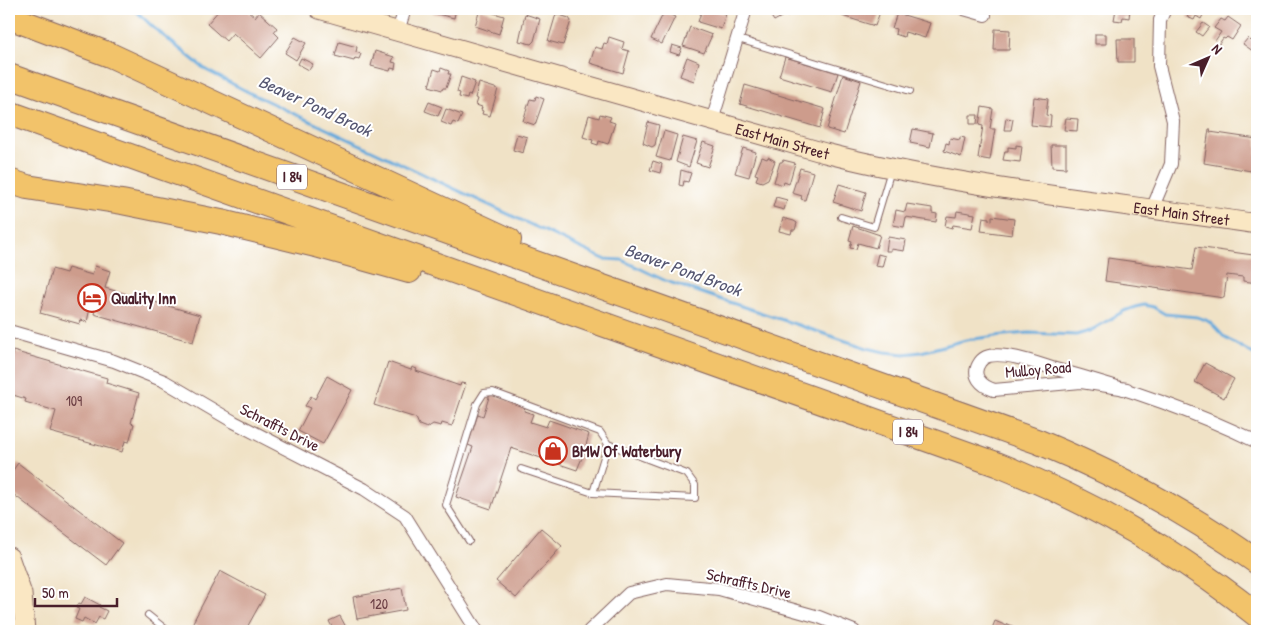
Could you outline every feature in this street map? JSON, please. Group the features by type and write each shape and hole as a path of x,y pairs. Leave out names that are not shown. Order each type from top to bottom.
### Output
{"highway":[{"path":"9,17 110,55 386,182 517,244 546,267"},
{"name":"I 84","path":"9,76 1008,431 1069,455 1159,499 1210,529 1257,562"},
{"name":"I 84","path":"9,113 962,451 1049,486 1099,510 1150,540 1209,579 1257,615"},
{"path":"9,181 27,187 161,209 275,234 353,255 501,300 514,302 534,300"}],"main road":[{"name":"East Main Street","path":"319,9 825,153 892,169 981,185 1257,224"},
{"path":"9,557 18,580 23,601 25,631"}],"street":[{"path":"398,31 405,9"},
{"path":"712,121 746,9"},
{"path":"964,9 985,15"},
{"path":"1152,209 1171,164 1173,120 1159,66 1160,20 1165,9"},
{"name":"Schraffts Drive","path":"9,331 114,361 164,381 234,422 364,488 405,516 477,631"},
{"name":"Mulloy Road","path":"1127,389 1081,382 994,390 978,382 976,374 978,366 987,356 1006,356 1127,389 1215,423 1257,442"},
{"name":"Schraffts Drive","path":"590,631 630,593 667,584 719,589 819,617 854,631"}],"lane":[{"path":"738,39 910,91"},
{"path":"842,217 874,227 892,169"},
{"path":"469,541 446,505 477,404 484,393 493,392 600,432 608,444 687,474 695,485 695,498 593,494 521,469"},
{"path":"593,494 608,444"},
{"path":"148,615 168,631"}],"building":[{"path":"220,9 246,9 255,17 259,12 277,28 274,32 279,37 261,58 233,33 226,41 207,24"},
{"path":"434,9 456,9 454,18 433,13"},
{"path":"480,9 504,16 499,34 475,26"},
{"path":"702,9 726,14 721,29 698,22"},
{"path":"766,9 796,9 797,11 787,17 785,15 774,21"},
{"path":"844,9 881,9 875,26 842,16"},
{"path":"1116,9 1130,9 1129,18 1123,17 1122,21 1114,20"},
{"path":"1191,9 1209,9 1207,12 1205,11 1201,19 1196,16 1194,20 1187,17"},
{"path":"664,12 675,17 662,44 651,39"},
{"path":"897,13 930,23 925,38 905,32 904,37 895,34 896,29 892,28"},
{"path":"525,14 540,19 534,41 531,44 519,41"},
{"path":"556,14 569,18 571,21 563,45 548,41"},
{"path":"1228,17 1241,26 1232,40 1227,37 1223,38 1219,44 1215,41 1221,32 1214,28 1221,19 1225,21"},
{"path":"1203,23 1209,27 1202,36 1196,32"},
{"path":"690,27 712,35 704,53 683,46"},
{"path":"995,29 1010,30 1009,50 994,50"},
{"path":"1095,34 1106,34 1106,44 1095,44"},
{"path":"1254,36 1257,38 1257,54 1243,44 1248,38 1251,41"},
{"path":"295,37 306,43 296,60 285,53"},
{"path":"609,37 624,42 622,49 629,51 623,73 590,63 595,47 602,49 604,43 607,44"},
{"path":"1117,39 1134,39 1134,62 1118,62"},
{"path":"339,42 357,47 356,52 361,54 359,59 355,58 354,61 335,56"},
{"path":"672,45 682,48 679,55 670,52"},
{"path":"375,51 394,57 392,62 396,63 395,69 391,68 390,71 371,66"},
{"path":"687,57 699,62 694,81 680,76"},
{"path":"785,57 838,73 832,92 779,76"},
{"path":"301,58 313,64 309,70 298,64"},
{"path":"441,68 449,71 448,74 451,74 446,88 442,90 429,86 434,69 440,71"},
{"path":"843,75 861,81 844,134 827,129"},
{"path":"461,77 475,82 467,99 459,97 460,93 457,92"},
{"path":"479,83 498,89 490,116 482,114 482,107 476,105 478,99 475,98"},
{"path":"745,85 825,109 820,128 740,104"},
{"path":"536,96 544,99 535,125 523,121 530,99 535,100"},
{"path":"1034,97 1048,99 1046,115 1051,116 1050,127 1031,125"},
{"path":"429,102 442,107 438,116 425,111"},
{"path":"982,107 993,109 990,129 995,129 990,160 978,158 983,126 979,125"},
{"path":"446,109 462,115 458,124 453,122 451,126 441,122"},
{"path":"600,114 611,117 609,121 615,123 608,144 599,141 598,145 592,143 593,140 583,137 589,115 599,118"},
{"path":"970,115 978,115 977,124 970,124"},
{"path":"1006,118 1013,119 1011,130 1004,130"},
{"path":"1066,118 1078,119 1077,131 1064,130"},
{"path":"648,122 659,125 655,145 652,147 643,143"},
{"path":"913,129 933,133 930,147 910,143"},
{"path":"1209,129 1211,129 1210,132 1257,139 1257,172 1204,163"},
{"path":"664,131 677,135 670,161 656,157"},
{"path":"517,134 527,137 523,153 513,150"},
{"path":"683,137 697,141 689,167 676,162"},
{"path":"960,137 965,138 961,157 944,151 946,143 949,144 950,138 960,140"},
{"path":"703,142 715,146 708,167 696,163"},
{"path":"1016,145 1022,146 1020,162 1003,160 1008,147 1016,148"},
{"path":"1051,145 1066,145 1066,168 1052,167"},
{"path":"743,148 756,152 749,177 735,173"},
{"path":"762,157 767,159 768,157 775,161 768,179 762,182 756,180 758,175 755,174"},
{"path":"783,160 795,163 789,184 784,182 783,185 774,182 780,162"},
{"path":"653,161 662,164 660,173 650,170"},
{"path":"800,168 813,172 805,200 801,199 802,196 792,193"},
{"path":"681,170 691,173 688,182 684,181 683,186 679,185"},
{"path":"839,184 866,192 861,211 833,202"},
{"path":"776,197 787,200 784,210 773,207"},
{"path":"907,204 932,208 932,213 937,214 936,222 906,217 904,227 893,225 896,210 905,212"},
{"path":"957,211 975,214 972,228 953,225 952,228 945,226 947,216 956,217"},
{"path":"992,216 1014,219 1012,235 981,231 983,217 989,218 992,221"},
{"path":"783,218 797,223 795,230 792,230 791,234 779,231"},
{"path":"853,226 880,235 876,248 858,243 856,249 850,248 852,241 849,240"},
{"path":"888,237 906,240 904,251 891,249 891,251 886,251"},
{"path":"1196,247 1253,255 1254,248 1257,249 1257,283 1243,281 1243,277 1227,275 1224,298 1105,281 1108,258 1192,270"},
{"path":"878,254 885,256 882,267 875,266"},
{"name":"Quality Inn","path":"95,266 110,271 105,288 200,315 193,342 94,314 95,310 90,308 87,322 81,320 80,324 40,313 52,269 66,273 68,268 92,275"},
{"path":"13,351 107,378 106,383 139,393 131,423 134,424 129,442 125,441 122,452 50,432 56,411 25,402 26,399 13,395 11,401 9,400 9,365"},
{"path":"388,362 411,370 412,367 417,369 416,371 460,386 461,383 466,384 452,426 442,423 441,426 433,424 427,428 419,425 416,418 374,405"},
{"path":"1205,363 1234,379 1224,398 1195,382"},
{"path":"327,376 352,390 323,444 298,431 310,408 305,406 311,396 315,399"},
{"name":"BMW Of Waterbury","path":"490,394 525,406 524,411 533,414 530,422 546,427 549,420 589,434 577,470 511,448 491,509 456,497 473,447 468,445 478,414 483,416"},
{"path":"18,463 122,543 106,565 9,491 9,476"},
{"path":"541,528 562,546 516,598 496,581"},
{"path":"220,571 265,595 245,631 206,631 192,624"},
{"path":"402,588 406,610 357,619 353,597"},
{"path":"85,597 107,611 103,619 99,617 95,624 84,618 82,622 75,619 79,609 76,608"},
{"path":"340,616 347,629 334,631 329,621"},
{"path":"995,621 1014,627 1012,631 991,631"}],"waterway":[{"name":"Beaver Pond Brook","path":"134,9 154,28 206,70 248,92 604,259 622,260 666,281 867,348 904,354 921,352 966,340 1004,335 1029,333 1076,335 1090,331 1124,311 1144,305 1153,307 1165,314 1197,317 1206,320 1225,338 1257,356"}],"place":[{"name":"Quality Inn","path":"92,298"},
{"name":"BMW Of Waterbury","path":"553,451"}]}
